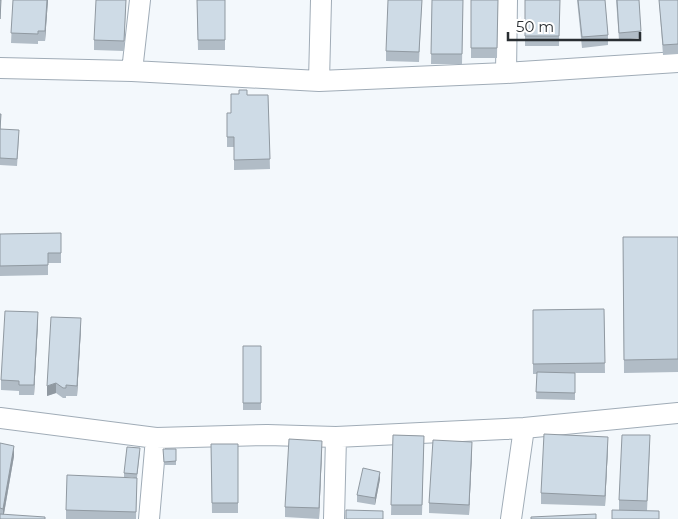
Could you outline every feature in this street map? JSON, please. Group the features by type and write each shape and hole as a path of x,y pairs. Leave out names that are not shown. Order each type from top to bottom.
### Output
{"street":[{"path":"132,71 140,0"},
{"path":"319,81 321,0"},
{"path":"506,73 507,0"},
{"path":"0,68 132,71 319,81 506,73 678,62"},
{"path":"0,418 156,438 267,435 336,437 524,428 678,413"},
{"path":"511,519 524,428"},
{"path":"334,519 336,437"},
{"path":"149,519 156,438"}],"building":[{"path":"13,0 47,0 45,31 38,31 38,34 11,33"},
{"path":"96,0 126,0 124,41 94,40"},
{"path":"197,0 225,0 225,40 198,40"},
{"path":"388,0 422,0 419,52 386,51"},
{"path":"432,0 463,0 462,54 431,54"},
{"path":"471,0 498,0 497,48 471,48"},
{"path":"525,0 560,0 559,36 525,36"},
{"path":"578,0 605,0 608,35 582,37"},
{"path":"617,0 639,0 641,31 619,33"},
{"path":"659,0 678,0 678,44 663,45"},
{"path":"239,90 247,90 247,95 268,95 270,159 234,160 234,137 227,137 227,113 231,113 231,94 239,94"},
{"path":"0,129 19,130 17,159 0,158"},
{"path":"61,233 61,253 48,253 48,265 0,266 0,234"},
{"path":"623,237 678,237 678,359 624,360"},
{"path":"604,309 605,363 533,364 533,310"},
{"path":"5,311 38,312 34,385 19,385 19,381 1,380"},
{"path":"51,317 81,318 77,386 66,385 66,388 63,388 56,383 47,386"},
{"path":"243,346 261,346 261,403 243,403"},
{"path":"537,372 575,373 575,393 536,392"},
{"path":"544,434 608,437 605,496 541,493"},
{"path":"393,435 424,436 422,505 391,505"},
{"path":"622,435 650,435 647,501 619,500"},
{"path":"289,439 322,441 319,508 285,507"},
{"path":"433,440 472,442 469,505 429,503"},
{"path":"0,443 14,446 3,509 0,508"},
{"path":"211,444 238,444 238,503 212,503"},
{"path":"127,447 140,448 137,474 124,473"},
{"path":"163,449 176,449 176,461 164,462"},
{"path":"363,468 380,472 375,498 357,495"},
{"path":"67,475 137,478 136,512 66,510"},
{"path":"346,510 383,511 383,519 346,519"},
{"path":"612,510 659,511 659,519 612,519"},
{"path":"0,514 45,517 45,519 0,519"},
{"path":"596,514 596,519 531,519 531,517"}]}
